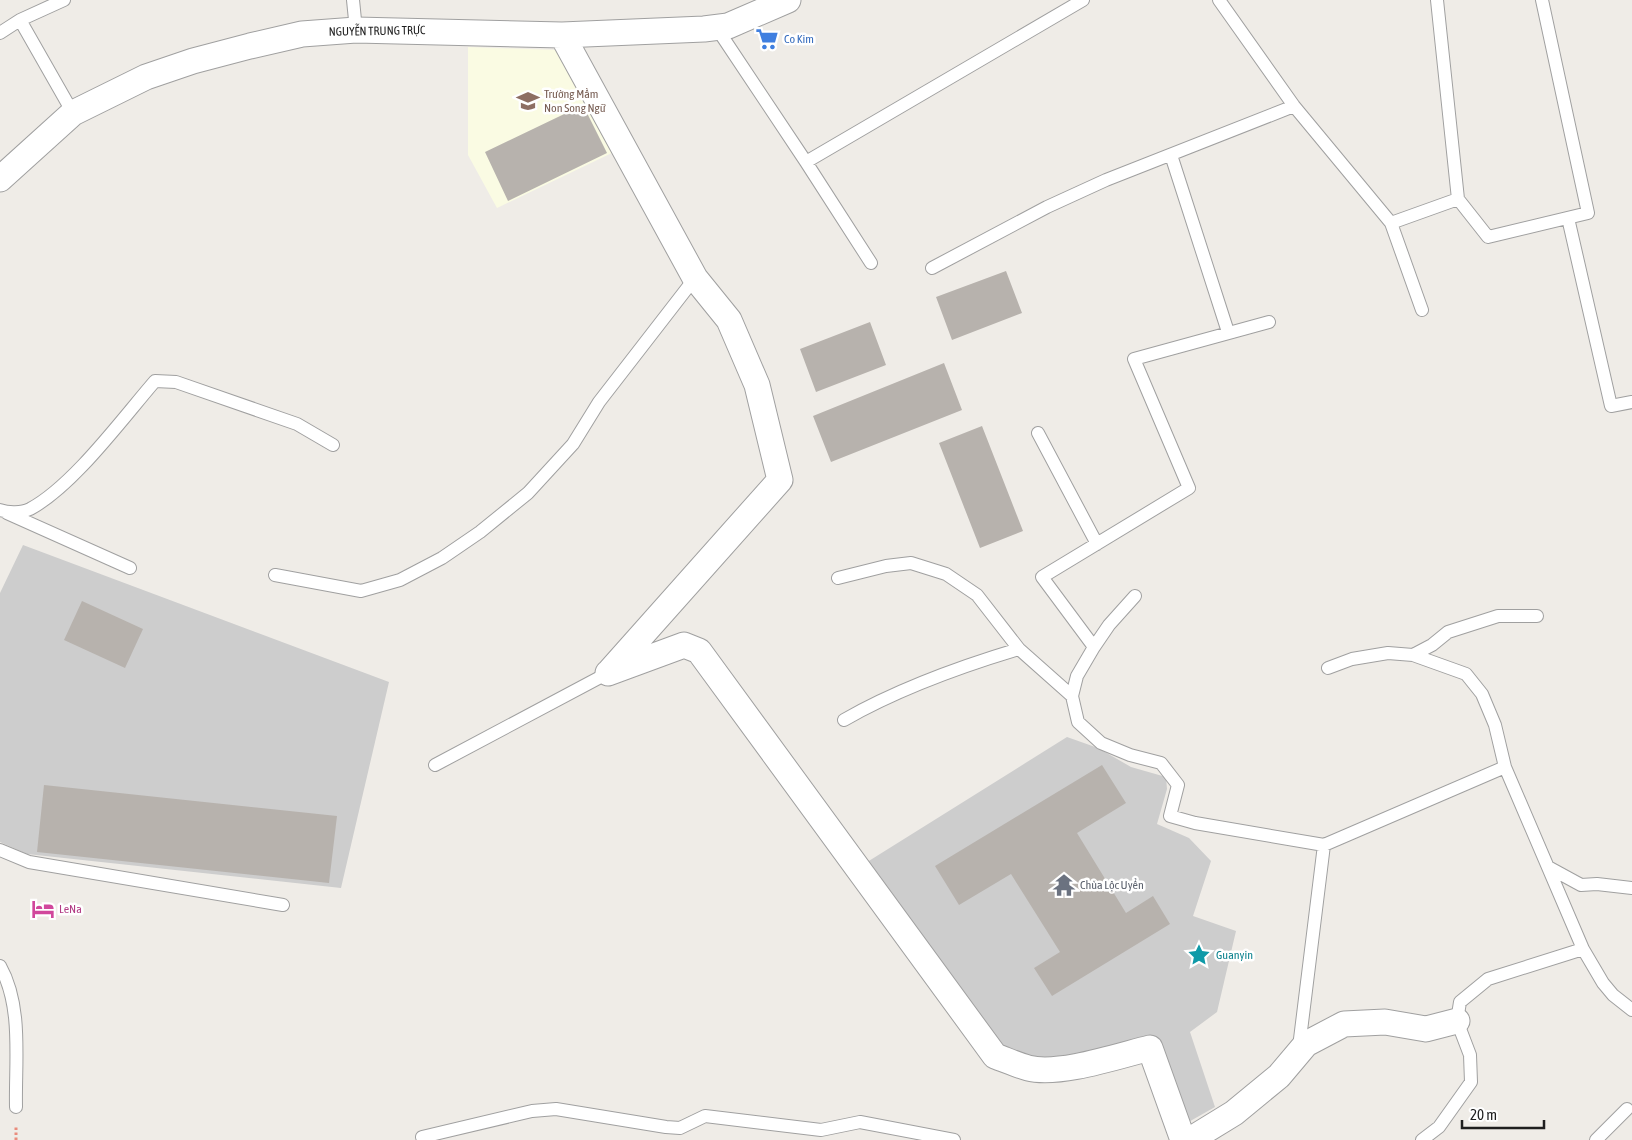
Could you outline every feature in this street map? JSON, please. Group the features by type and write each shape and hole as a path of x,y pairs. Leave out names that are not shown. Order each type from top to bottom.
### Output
{"street":[{"name":"NGUYỄN TRUNG TRỰC","path":"0,179 73,113 146,77 193,61 302,34 356,30 562,35 668,32 728,26 788,0"},
{"path":"562,35 695,278 729,320 757,384 780,480 608,673"},
{"path":"608,673 684,645 699,651 995,1056 1029,1068 1045,1069 1077,1066 1150,1048 1183,1140"},
{"path":"1190,1140 1234,1113 1279,1076 1306,1044 1344,1024 1385,1022 1426,1029 1457,1021"}],"lane":[{"path":"0,33 20,20 64,0"},
{"path":"353,0 356,30"},
{"path":"806,162 1083,0"},
{"path":"1219,0 1294,106 1391,223 1422,310"},
{"path":"1438,0 1458,199 1488,237 1588,213 1542,0"},
{"path":"20,20 73,113"},
{"path":"716,28 806,162 871,264"},
{"path":"932,268 1047,207 1171,154 1294,106"},
{"path":"1171,154 1228,332"},
{"path":"1391,223 1458,199"},
{"path":"1568,218 1611,406 1632,402"},
{"path":"275,575 362,591 400,580 442,558 480,532 528,493 573,444 599,402 695,278"},
{"path":"1094,647 1042,577 1189,488 1134,359 1270,322"},
{"path":"1,511 29,510 65,484 155,381 176,382 296,424 333,445"},
{"path":"1038,433 1097,544"},
{"path":"1,511 130,568"},
{"path":"838,578 886,566 911,563 946,574 977,594 1019,649 1072,696"},
{"path":"1135,596 1109,625 1094,647 1077,676 1072,696 1078,722 1101,743 1130,755 1161,763 1178,785 1170,816 1195,823 1324,845 1506,767"},
{"path":"1413,655 1432,645 1448,632 1498,616 1537,616"},
{"path":"844,720 877,701 984,660 1019,649"},
{"path":"1328,668 1352,659 1379,655 1413,655 1466,674 1482,694 1495,725 1506,767 1583,949 1604,984 1613,995 1632,1010"},
{"path":"435,765 608,673"},
{"path":"1299,1052 1324,845"},
{"path":"0,850 29,862 283,905"},
{"path":"1548,868 1581,885 1597,884 1632,888"},
{"path":"1422,1140 1439,1127 1472,1082 1470,1055 1457,1021 1460,1002 1488,979 1583,949"},
{"path":"0,966 9,982 15,1020 16,1107"},
{"path":"422,1137 532,1111 556,1110 680,1128 705,1116 718,1116 819,1135 860,1122 954,1140"},
{"path":"1596,1140 1628,1110"}],"shaded area":[{"name":"Trường Mầm Non Song Ngữ","path":"468,47 559,50 616,151 497,208 468,155"},
{"path":"23,545 389,682 341,888 27,854 0,842 0,593"},
{"path":"1067,737 1098,748 1131,767 1166,777 1167,789 1157,824 1189,838 1211,861 1193,916 1236,931 1217,1012 1190,1032 1215,1107 1185,1124 1155,1043 1031,1063 1001,1051 864,864"}],"building":[{"path":"583,105 607,153 508,201 485,152"},
{"path":"1006,271 1022,313 952,340 936,297"},
{"path":"870,322 886,365 816,392 800,349"},
{"path":"944,363 962,410 831,462 813,416"},
{"path":"982,426 1023,531 980,548 939,443"},
{"path":"82,601 143,629 125,668 64,640"},
{"name":"Chùa Lộc Uyển","path":"1102,765 1126,803 1077,833 1126,913 1153,896 1170,924 1052,996 1034,968 1060,952 1011,874 959,905 935,866"},
{"path":"44,785 337,816 329,883 37,852"}],"place":[{"name":"Co Kim","path":"767,39"},
{"name":"Trường Mầm Non Song Ngữ","path":"528,101"},
{"name":"Chùa Lộc Uyển","path":"1064,885"},
{"name":"LeNa","path":"43,909"},
{"name":"Guanyin","path":"1199,955"}]}
